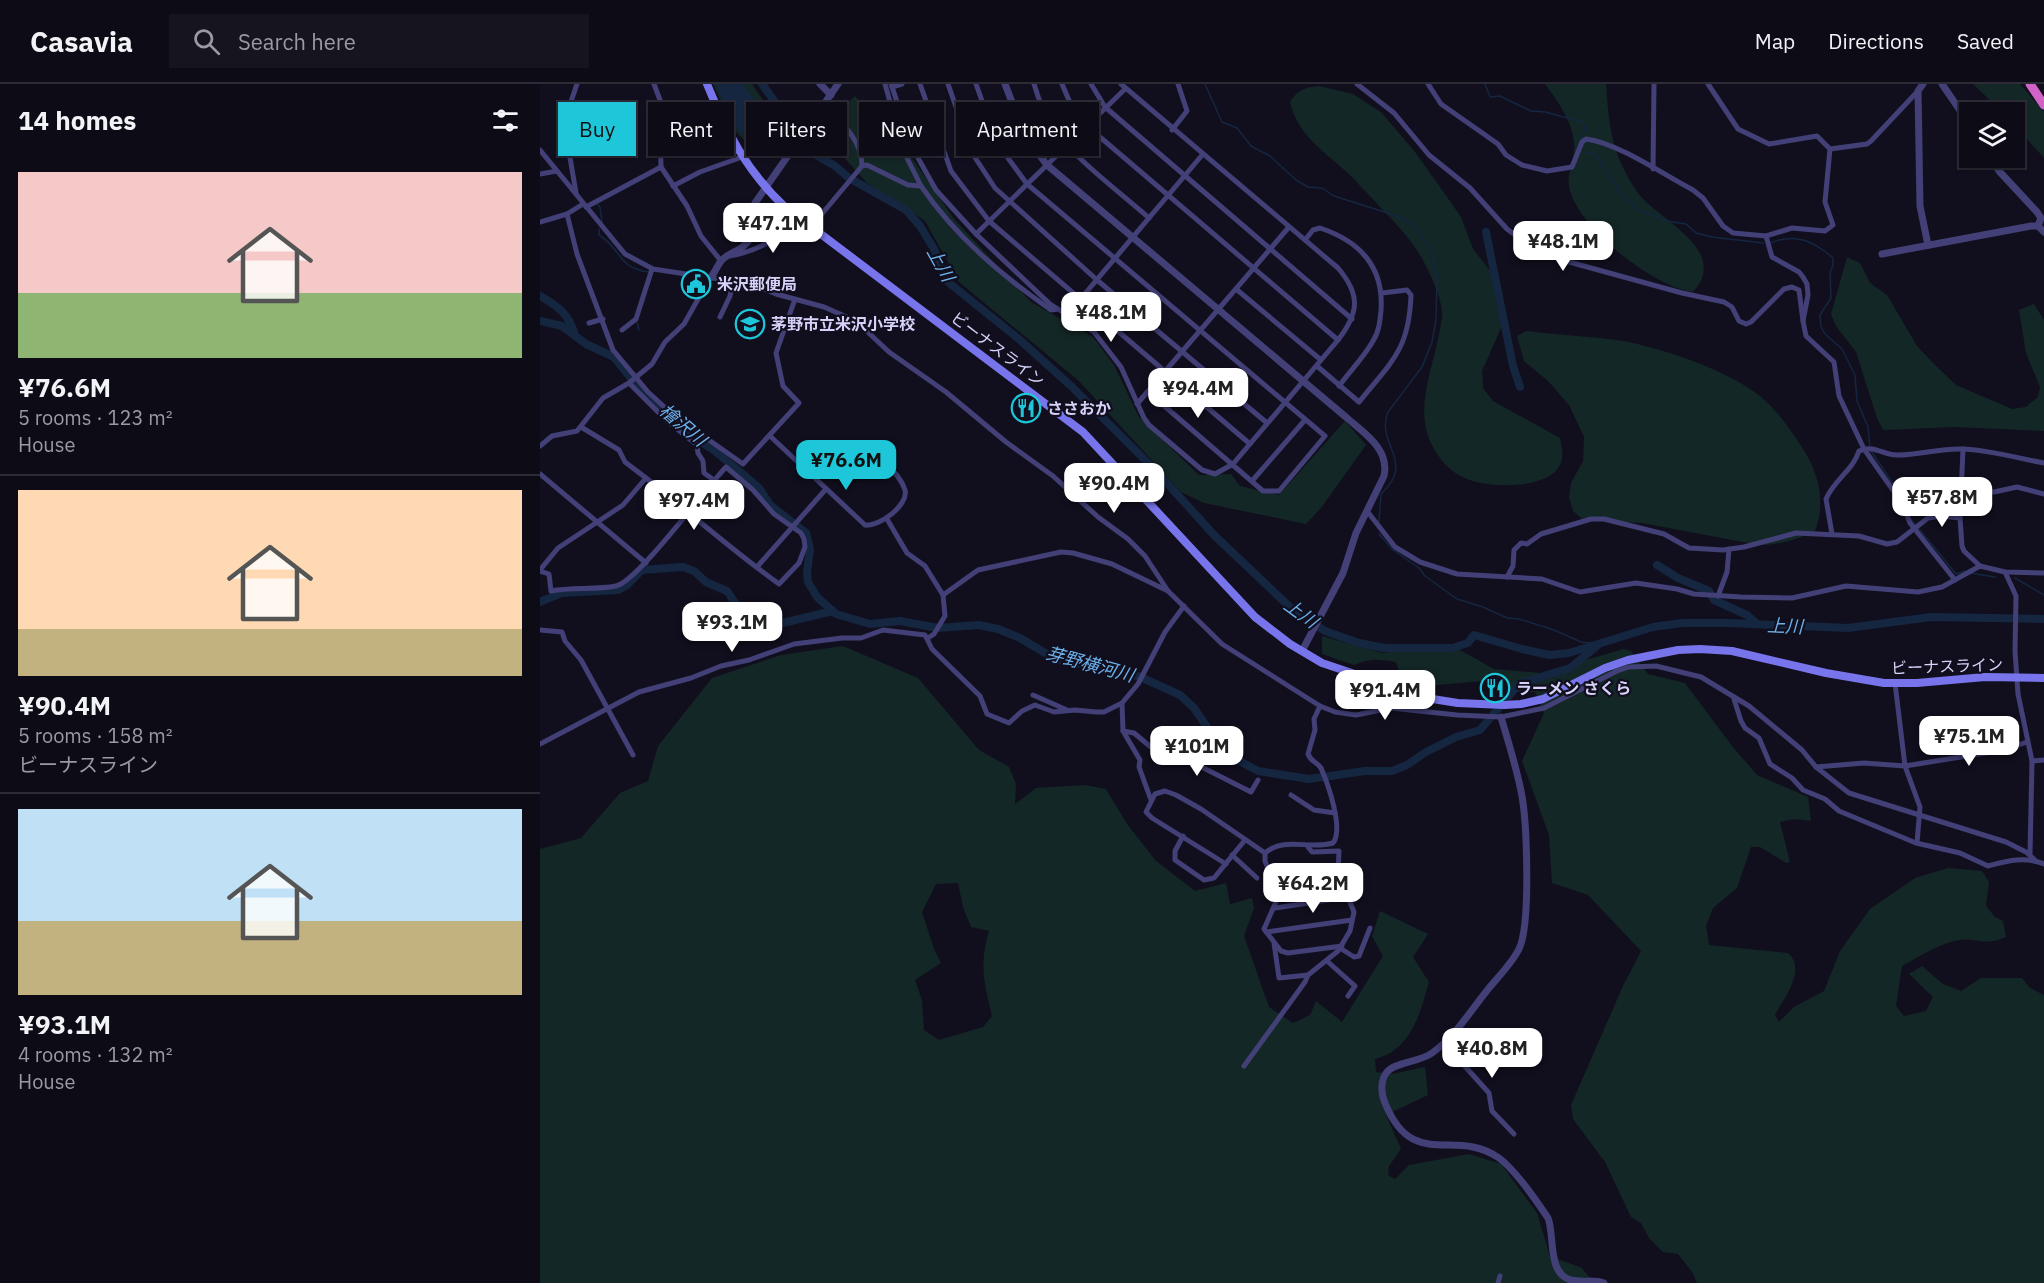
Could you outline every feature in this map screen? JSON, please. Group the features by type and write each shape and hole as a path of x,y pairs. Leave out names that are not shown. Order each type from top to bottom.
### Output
{"highway":[{"path":"2030,84 2044,105"}],"main road":[{"name":"ビーナスライン","path":"707,84 742,157 765,188 803,222 1083,432 1249,611 1271,631 1304,648 1322,663 1410,694 1458,703 1526,706 1605,668 1628,660 1678,650 1732,651 1826,673 1895,683 1969,677 2044,678"}],"street":[{"path":"576,194 564,122 577,84"},
{"path":"654,84 663,108 664,120 660,129 661,167 687,206 701,236 721,261"},
{"path":"820,84 831,95"},
{"path":"827,102 838,84"},
{"path":"885,84 904,152 921,186 955,229 1000,273 1051,310 1058,309"},
{"path":"902,84 892,86 913,149 925,173 952,210 1020,277 1058,309 1094,332 1102,340 1121,367 1149,425 1202,470 1215,474 1233,464 1338,340 1352,319 1355,308 1354,298 1345,277 1305,240 1123,86 1099,113"},
{"path":"920,84 951,171 989,222 1250,444"},
{"path":"948,84 972,153 986,176 1009,202 1097,280 1267,423"},
{"path":"976,84 994,136 1027,184 1325,436 1279,491 1263,491 1148,392"},
{"path":"1005,84 1025,136 1047,165 1373,441 1383,454 1386,468 1384,476 1356,532 1343,573 1304,648"},
{"path":"1034,84 1040,102"},
{"path":"1062,84 1070,102"},
{"path":"1091,84 1105,107 1352,319"},
{"path":"1172,129 1187,111 1178,84"},
{"path":"1357,84 1394,113 1429,155 1470,188 1507,230 1532,248 1562,260 1682,293 1724,302 1732,307 1739,321 1746,324 1751,322 1784,289 1792,287 1799,290 1806,336 1834,362 1839,396 1868,449 1902,503 1908,520 1916,526 1955,580"},
{"path":"1428,84 1441,104 1498,144 1506,155 1533,169 1547,171 1572,167 1582,142 1586,139 1616,148 1703,198 1723,226 1733,233 1744,236 1766,236 1792,228 1825,231 1833,225 1826,202 1830,149 1817,136 1769,144 1738,129 1708,84"},
{"path":"1653,169 1654,84"},
{"path":"1942,84 1959,109"},
{"path":"1830,149 1867,144 1920,87"},
{"path":"1920,87 1920,206 1928,245"},
{"path":"847,130 855,139 860,151 860,168"},
{"path":"1099,136 1338,340"},
{"path":"540,150 625,254 652,269 752,284 824,307 856,321 889,352 946,392 1128,539 1145,556 1168,591 1222,644 1320,706 1335,712 1356,715 1392,708 1457,715 1500,716 1526,706 1544,708 1617,671 1649,666 1701,677 1749,706 1802,750 1816,767 1849,793 2006,842 2026,852 2034,860"},
{"path":"1067,315 1203,154"},
{"path":"540,446 552,436 573,433 581,428 603,398 629,383 652,364 665,342 684,324 721,261 743,247 751,237 752,214 756,203 788,156"},
{"path":"976,234 1056,156"},
{"path":"1079,156 1149,218"},
{"path":"673,186 700,172 742,157"},
{"path":"729,256 743,254 765,245 803,222 821,215 860,168 867,165 908,185 921,186"},
{"path":"540,222 567,214 661,167"},
{"path":"1997,168 2042,218 2038,226"},
{"path":"540,174 557,171"},
{"path":"567,214 577,254 613,350 648,392 687,427 743,464 799,403 783,386 776,353 795,299"},
{"path":"1882,254 2038,226"},
{"path":"2038,226 2044,232"},
{"path":"1137,404 1289,227"},
{"path":"1305,240 1313,230 1320,228 1350,241 1372,265 1382,292 1380,326 1374,340 1339,386"},
{"path":"1766,236 1772,257 1799,272 1807,284 1803,321"},
{"path":"622,330 636,319 652,269"},
{"path":"720,317 730,296 733,281"},
{"path":"1236,289 1321,360"},
{"path":"1317,366 1359,402 1400,350 1406,336 1411,295 1407,290 1382,292"},
{"path":"589,323 603,319"},
{"path":"629,383 666,420 697,445 698,453 703,460 704,473 714,480"},
{"path":"1252,481 1305,420"},
{"path":"581,428 619,450 625,462 646,478 688,512 757,567 779,584 799,563 805,547 801,533 774,514 753,490 726,467 714,480 688,512 646,563 616,586 551,591 549,574 540,571 558,548 623,505 646,478"},
{"path":"770,436 865,525 869,526 887,519 905,498 905,490 893,470 885,462"},
{"path":"1832,534 1826,498 1842,474 1852,467 1859,451 1868,449 1898,456 1963,449 1994,452 2044,464"},
{"path":"1963,449 1960,518 1962,546 1968,557 1980,566 2005,572 2044,573"},
{"path":"540,474 646,563"},
{"path":"1963,489 1994,492 2017,488 2044,494"},
{"path":"757,567 826,489"},
{"path":"1367,511 1395,547 1420,562 1457,574 1542,579 1580,592 1636,583 1714,596 1792,598 1846,586 1918,592 1942,586 1980,566"},
{"path":"1507,578 1513,566 1514,550 1521,543 1527,544 1541,534 1581,520 1604,519 1646,528 1674,538 1689,548 1729,549 1796,533 1859,536 1887,544 1897,542 1916,526 1935,516 1960,518"},
{"path":"887,519 908,553 925,566 943,595 946,612 934,634 928,638"},
{"path":"1714,596 1727,572 1729,549"},
{"path":"943,595 978,570 1061,552 1112,564 1168,591"},
{"path":"2005,572 2016,596 2017,678 2032,761 2028,851 2034,860"},
{"path":"540,744 639,692 691,678 721,666 749,660 794,644 861,638 883,630 920,633 928,638 932,649 980,696 987,714 1009,723 1022,711 1035,705 1054,712 1104,712 1122,703 1138,684 1165,632 1184,606"},
{"path":"540,630 562,632 565,641 581,660 633,755"},
{"path":"1895,683 1905,766 1921,816 1917,843"},
{"path":"1033,695 1068,711"},
{"path":"1734,699 1745,728 1759,738 1770,764 1792,778 1803,790 1825,799 1839,811 1917,843 1960,853 1988,866 2006,860 2034,860 2044,864"},
{"path":"1122,703 1123,731 1140,760 1139,767 1151,800"},
{"path":"1457,715 1458,703"},
{"path":"1265,853 1280,844 1308,847 1329,844 1336,840 1335,813 1321,769 1308,754 1315,730 1314,719 1320,706"},
{"path":"1500,716 1522,792 1524,811 1526,926 1519,949 1444,1043 1427,1057 1400,1065 1386,1073 1382,1083 1383,1094 1397,1126 1404,1134 1417,1142 1431,1146 1465,1146 1498,1158 1548,1218 1555,1264 1561,1273 1573,1280 1597,1280 1604,1283"},
{"path":"1123,731 1134,734 1158,753 1172,752 1251,792 1258,780"},
{"path":"1816,767 1863,763 1905,766 2004,750 2027,742"},
{"path":"2032,761 2044,760"},
{"path":"1226,864 1152,818 1146,812 1155,794 1165,791 1176,795 1201,809 1265,853"},
{"path":"1291,795 1314,810 1335,813"},
{"path":"1183,836 1175,851 1175,860 1204,880 1214,878 1245,840"},
{"path":"1244,1066 1308,975 1341,947 1350,931 1353,905 1338,873 1339,851 1312,852 1308,847"},
{"path":"1265,853 1265,861 1276,882 1279,895 1275,908 1264,924 1266,932 1281,951 1288,953 1341,947 1354,957 1359,956 1370,928"},
{"path":"1232,855 1257,878"},
{"path":"1276,882 1338,873"},
{"path":"1275,908 1348,897"},
{"path":"1266,932 1352,920"},
{"path":"1274,943 1279,978 1308,975"},
{"path":"1327,961 1355,986 1348,996"},
{"path":"1444,1043 1489,1093 1492,1112 1514,1134"},
{"path":"1498,1283 1500,1276"}],"green space":[{"path":"713,84 752,84 764,102 746,102 746,142 734,130 734,102 721,102"},
{"path":"1545,84 1606,84 1613,141 1629,179 1638,193 1698,249 1703,263 1702,277 1693,292 1677,288 1639,267 1601,236 1586,219 1574,202 1569,186 1573,135 1562,108"},
{"path":"1973,84 2020,84 2044,112 2044,158 2025,137 2025,102 1992,102"},
{"path":"1319,86 1353,94 1382,113 1415,152 1461,217 1473,249 1496,278 1503,300 1505,319 1482,371 1483,388 1493,401 1560,438 1562,459 1560,465 1543,479 1517,485 1477,482 1450,469 1436,453 1430,441 1424,415 1427,388 1442,320 1439,298 1423,260 1404,234 1352,176 1314,142 1299,124 1290,102 1302,90"},
{"path":"855,96 860,102 859,156 912,158 954,219 1031,302 1093,337 1114,365 1139,417 1199,475 1231,474 1240,486 1279,495 1345,421 1366,445 1321,508 1306,524 1204,503 1181,492 1079,381 959,282 925,221 867,183 843,156 847,156 847,104"},
{"path":"1847,257 1860,263 1870,283 1887,295 1917,346 1956,385 2012,409 2026,407 2038,397 2040,387 2026,353 2019,310 2034,304 2044,320 2044,431 1954,427 1883,430 1856,352 1836,326 1831,314"},
{"path":"1526,331 1633,343 1692,360 1746,386 1778,414 1809,458 1817,478 1820,500 1815,531 1788,541 1759,545 1642,523 1581,518 1573,511 1569,497 1571,483 1583,461 1584,437 1569,405 1548,381 1524,361 1517,336"},
{"path":"1322,636 1383,653 1422,647 1460,650 1494,669 1540,673 1624,649 1631,651 1648,674 1685,683 1732,746 1757,775 1808,797 1811,821 1794,819 1780,822 1790,862 1786,863 1760,847 1751,847 1737,888 1713,908 1706,926 1709,945 1788,953 1793,960 1795,975 1775,1015 1779,1022 1794,1007 1824,991 1840,951 1870,909 1915,878 1948,868 1982,871 1989,882 1986,906 1995,917 2003,921 2006,937 1986,942 1965,939 1944,944 1902,966 1896,1006 1904,1016 1926,1011 1933,997 1909,974 1922,966 1943,984 1961,991 1981,978 2022,978 2030,988 2044,995 2044,1283 1697,1283 1692,1272 1678,1254 1663,1252 1649,1238 1641,1223 1631,1217 1605,1162 1573,1119 1571,1105 1623,986 1641,951 1588,895 1552,883 1549,835 1522,761 1544,713 1535,692 1518,692 1504,683 1482,681 1404,688 1396,662 1375,660 1354,665 1322,654"},
{"path":"843,646 918,678 979,750 1009,767 1016,784 1015,804 1036,788 1085,785 1106,789 1127,824 1156,861 1195,891 1226,883 1230,904 1252,898 1254,908 1244,936 1269,1007 1293,1023 1310,1015 1316,1001 1342,1022 1383,956 1372,936 1380,911 1428,934 1413,957 1429,982 1417,1018 1406,1039 1397,1048 1375,1059 1376,1072 1392,1074 1425,1067 1428,1095 1386,1115 1401,1149 1389,1166 1388,1175 1395,1179 1409,1165 1469,1154 1501,1164 1537,1213 1550,1256 1582,1268 1594,1283 540,1283 540,849 581,838 620,793 648,781 658,746 712,678 781,655","holes":["958,883 963,907 971,927 989,931 983,964 992,1016 983,1027 939,1040 924,1030 922,1000 915,980 941,963 922,912 936,884"]}],"water":[{"path":"716,84 743,84 756,102 746,102 746,136 740,133 734,124 734,102 723,102"}],"waterway":[{"name":"上川","path":"762,84 811,152 835,166 849,178 906,210 920,226 934,249 948,282 1020,340 1072,387 1157,472 1214,535 1293,610 1325,631 1359,643 1384,648 1452,648 1468,643 1474,635 1549,655 1569,653 1653,627 1682,623 1848,628 1931,617 2044,619"},
{"path":"1205,84 1222,122 1237,128 1251,146 1270,156 1296,180 1308,187 1322,188 1334,196 1410,222 1428,245 1433,257 1437,278 1436,320 1432,342 1422,367 1388,412 1385,424 1386,434 1396,462 1391,482 1381,494 1379,522"},
{"path":"1485,84 1490,97 1500,96 1531,111 1545,112 1583,122 1585,130 1576,150"},
{"path":"1582,152 1595,154 1621,193 1638,210 1667,221 1686,224 1696,233 1763,243"},
{"path":"597,204 600,207 602,222"},
{"path":"599,229 599,235 625,262 631,267 649,272"},
{"path":"1486,232 1513,366 1520,387"},
{"path":"1770,243 1787,239 1803,240 1833,258 1830,273 1831,298 1820,315 1821,327 1825,334 1842,349 1855,375 1857,401 1868,427 1870,447"},
{"path":"540,296 562,312 570,322 575,336"},
{"name":"芽野横河川","path":"540,321 562,326 586,344 614,357 664,413 688,434 711,448 738,470 759,488 770,505 806,533 810,549 808,582 817,597 836,614 870,624 900,621 938,628 979,625 998,629 1020,638 1055,659 1138,676 1180,695 1194,708 1218,743 1234,758 1258,771 1309,779 1365,771 1392,771 1456,737 1480,730 1519,684 1570,668 1597,646"},
{"path":"637,322 639,330"},
{"path":"1871,451 1907,508"},
{"path":"1910,518 1956,574 1965,571"},
{"path":"1379,534 1393,550 1457,599 1507,618 1519,619 1554,630 1581,642 1600,644"},
{"path":"1657,565 1678,578 1709,591 1714,600 1747,615 1757,624"},
{"name":"芽野横河川","path":"540,602 561,593 618,590 627,585 642,570 683,567 694,571 706,582 727,591 735,603 770,626 833,611"},
{"path":"1970,573 1995,577"},
{"path":"2015,578 2044,595"}],"place":[{"name":"米沢郵便局","path":"696,284"},
{"name":"茅野市立米沢小学校","path":"750,324"},
{"name":"ささおか","path":"1026,408"},
{"name":"ラーメン さくら","path":"1495,688"}],"water label":[{"name":"檜沢川","path":"683,425"}]}
